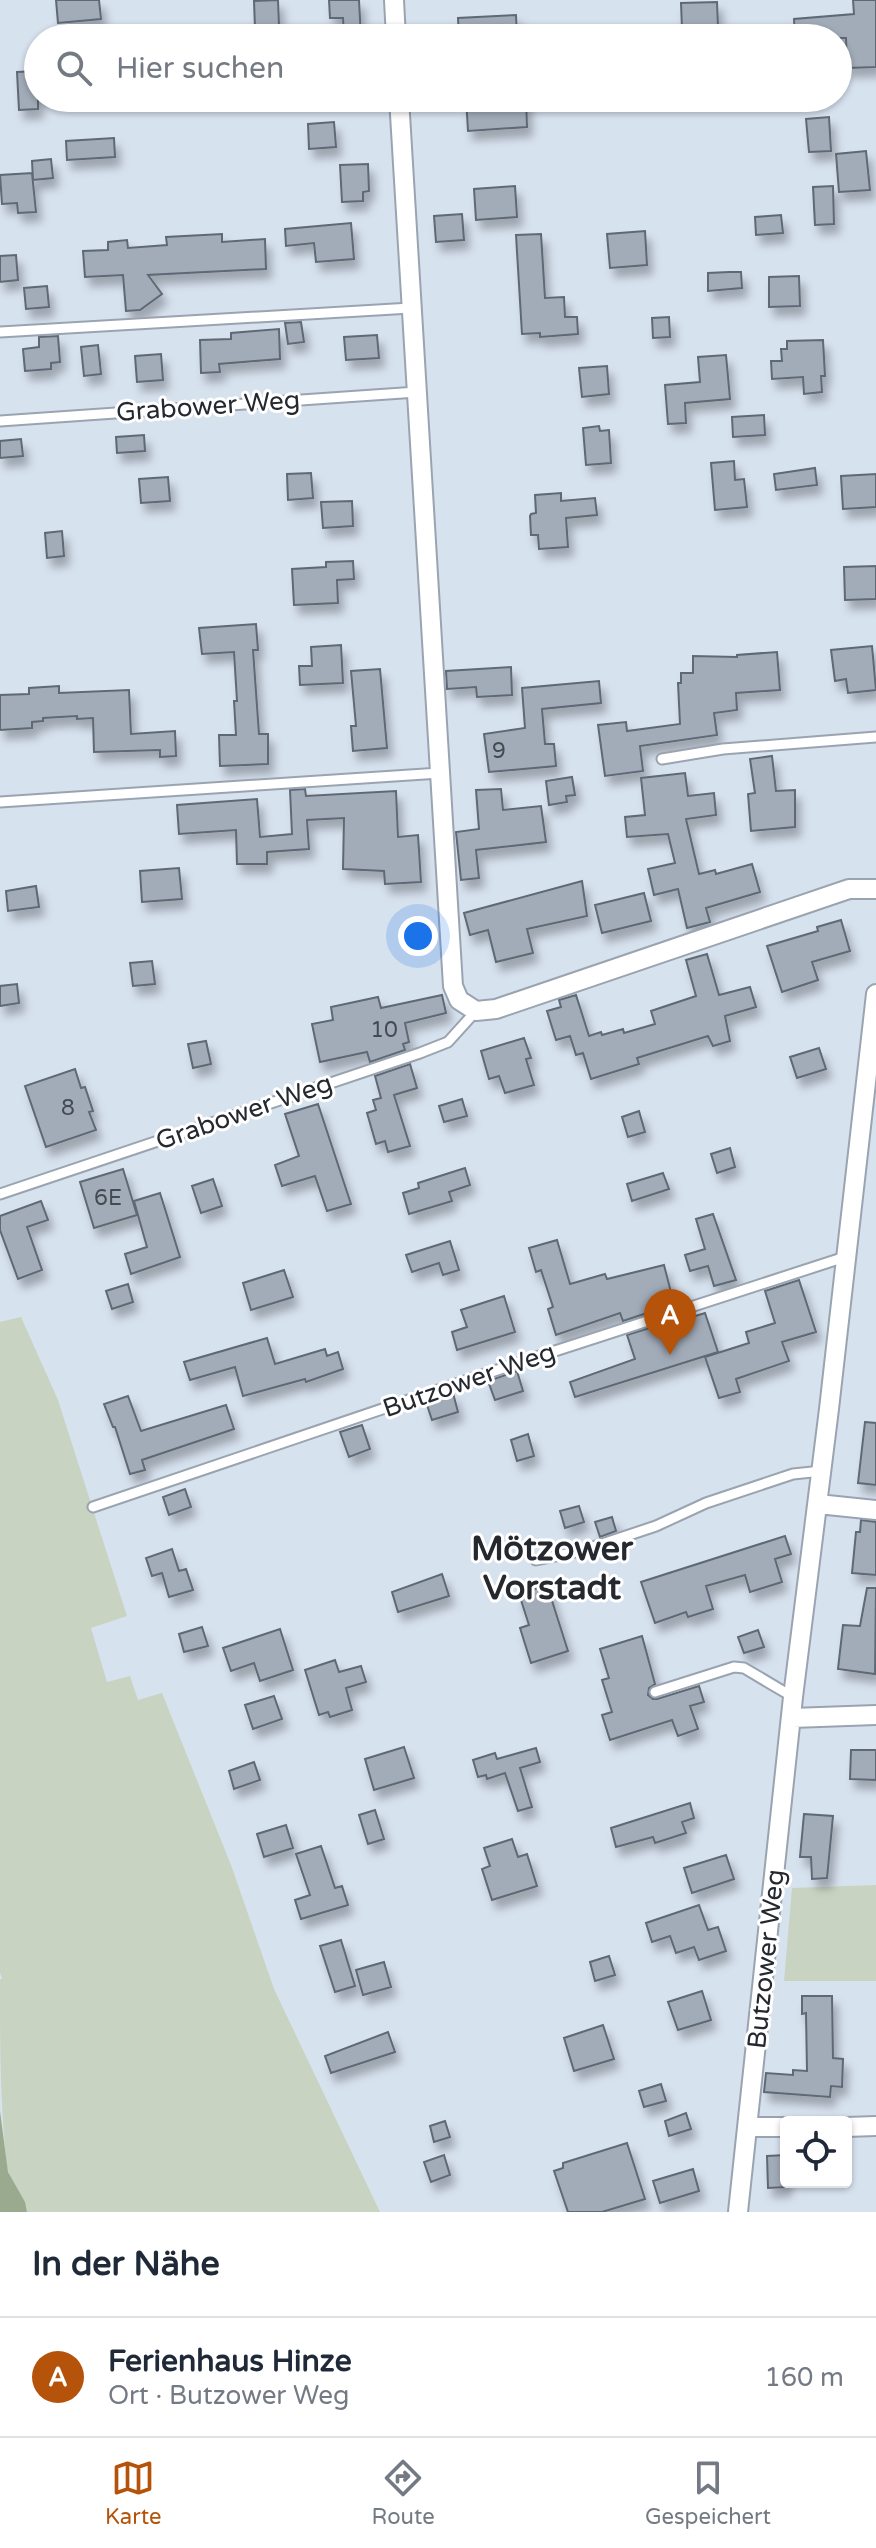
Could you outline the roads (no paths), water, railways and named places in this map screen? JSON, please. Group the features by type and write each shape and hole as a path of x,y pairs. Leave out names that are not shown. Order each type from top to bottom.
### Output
{"street":[{"path":"394,0 395,24"},
{"path":"400,112 453,986 459,1000 476,1011 496,1009 849,889 876,889"},
{"name":"Butzower Weg","path":"738,2212 793,1697 876,994"},
{"path":"818,1504 876,1510"},
{"path":"792,1718 876,1715"},
{"path":"852,2127 876,2126"},
{"path":"748,2127 780,2127"}],"lane":[{"path":"0,332 411,308"},
{"name":"Grabower Weg","path":"0,421 417,392"},
{"path":"662,759 723,749 876,737"},
{"path":"0,802 440,773"},
{"name":"Grabower Weg","path":"0,1194 420,1053 448,1042 476,1011"},
{"name":"Butzower Weg","path":"93,1507 503,1368 847,1257"},
{"path":"536,1560 581,1551 656,1526 706,1503 793,1474 822,1471"},
{"path":"655,1692 734,1667 744,1668 793,1697"}],"place":[{"name":"Ferienhaus Hinze","path":"670,1355"}],"district":[{"name":"Mötzower Vorstadt","path":"552,1568"}]}
